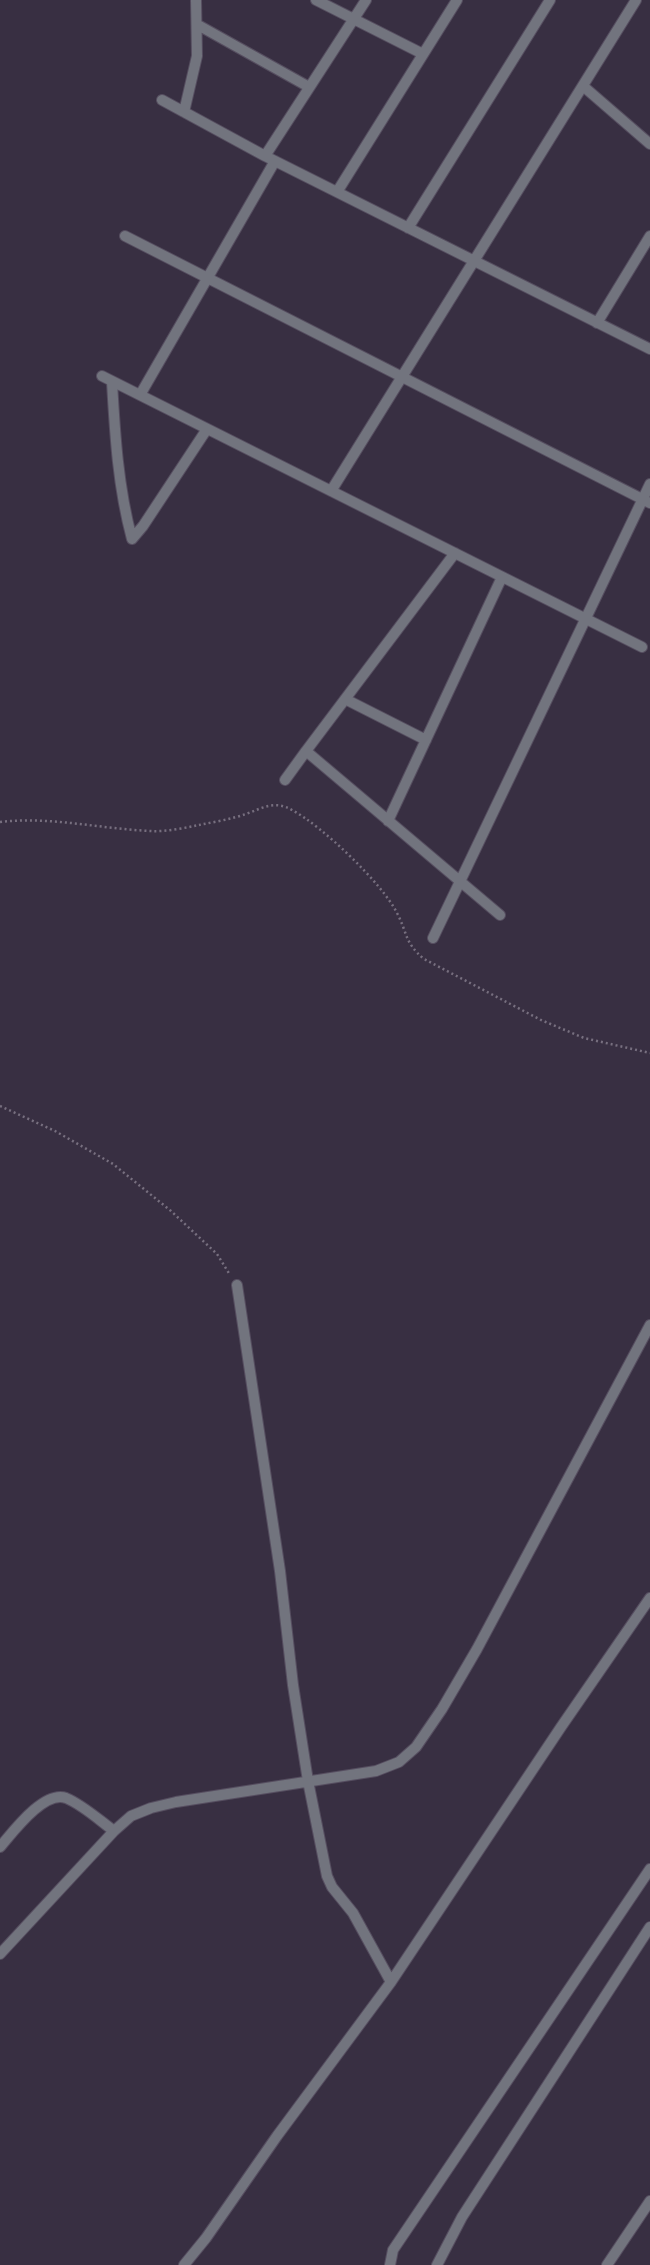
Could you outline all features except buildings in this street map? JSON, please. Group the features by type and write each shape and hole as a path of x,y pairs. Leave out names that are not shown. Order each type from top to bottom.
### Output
{"street":[{"path":"184,112 196,56 198,25 196,0"},
{"path":"316,0 423,54"},
{"path":"265,156 366,0"},
{"path":"337,192 457,0"},
{"path":"408,228 550,0"},
{"path":"331,491 475,262 636,0"},
{"path":"198,25 309,87"},
{"path":"583,86 650,144"},
{"path":"162,100 265,156 650,349"},
{"path":"140,395 275,161"},
{"path":"125,236 646,501"},
{"path":"597,323 650,236"},
{"path":"102,376 642,647"},
{"path":"112,382 115,437 123,504 132,539 144,526 207,429"},
{"path":"433,938 586,619 646,501 650,484"},
{"path":"285,780 455,553"},
{"path":"388,821 502,577"},
{"path":"345,699 426,740"},
{"path":"306,751 500,916"},
{"path":"237,1285 280,1570 293,1685 308,1781 327,1876 332,1887 353,1913 391,1982"},
{"path":"0,1954 114,1831 131,1816 151,1808 376,1771 399,1762 416,1747 442,1709 477,1649 650,1325"},
{"path":"184,2265 206,2238 277,2136 391,1982 561,1726 650,1598"},
{"path":"0,1847 44,1801 54,1798 64,1797 78,1804 114,1831"},
{"path":"390,2265 393,2250 650,1869"},
{"path":"437,2265 462,2217 650,1927"},
{"path":"607,2265 650,2201"}],"path":[{"path":"0,822 40,819 152,831 199,825 246,814 264,806 277,805 292,810 324,834 372,878 397,913 406,939 412,948 424,959 541,1020 584,1038 650,1053"},
{"path":"0,1106 55,1131 113,1164 172,1211 217,1254 237,1285"}]}
